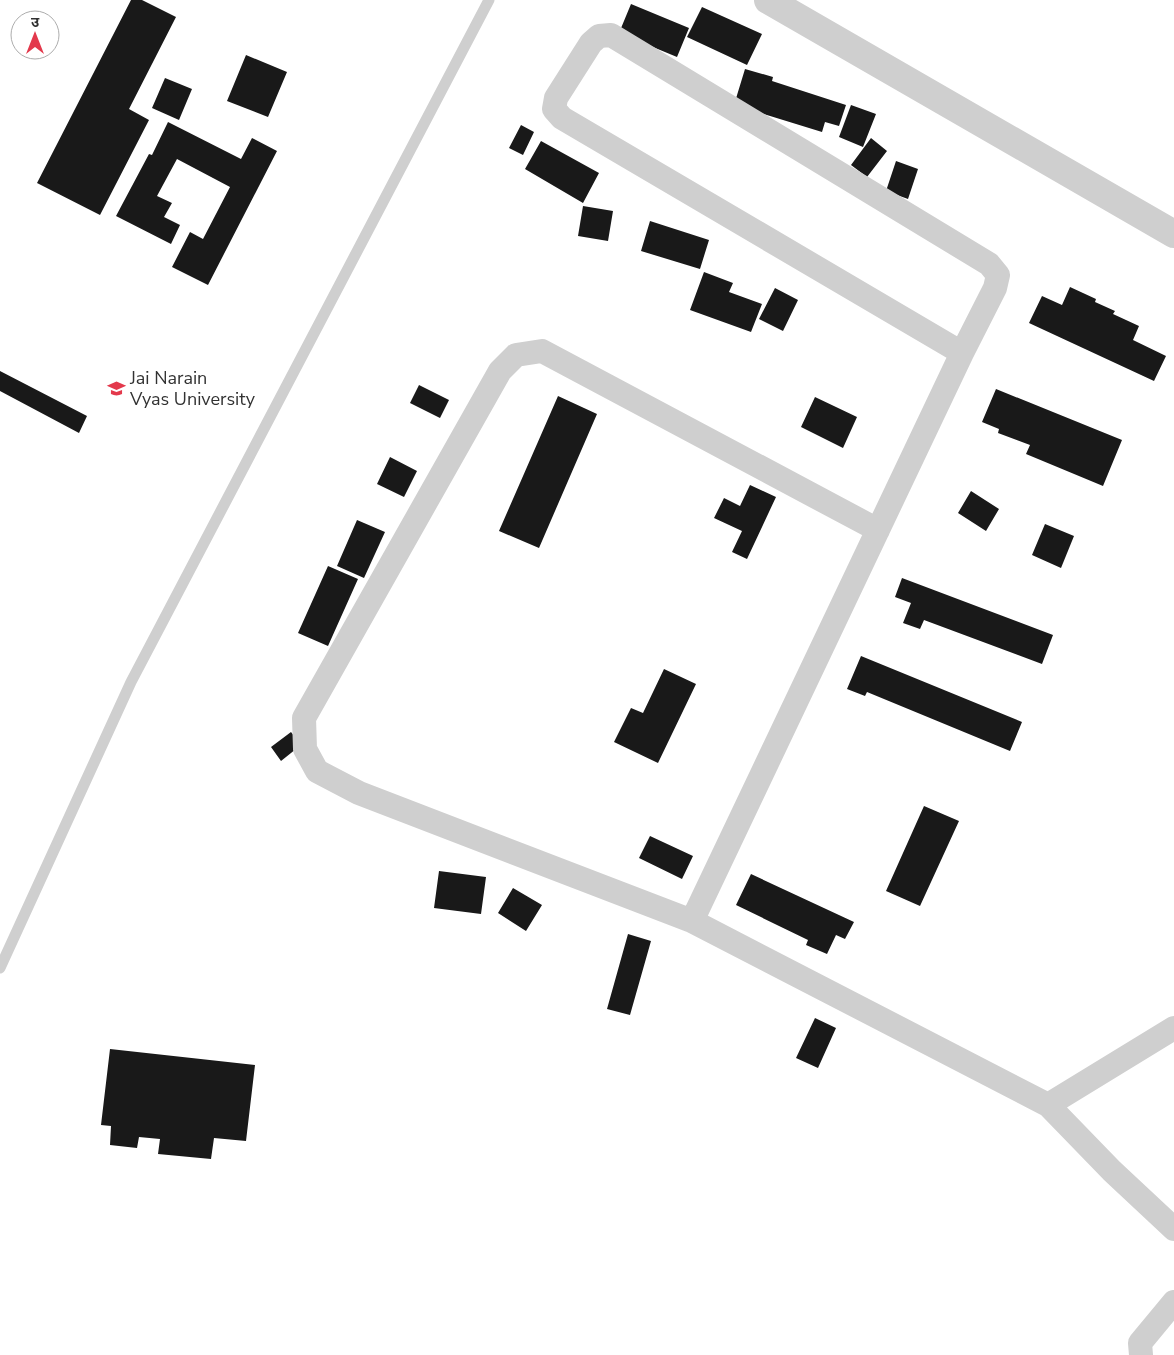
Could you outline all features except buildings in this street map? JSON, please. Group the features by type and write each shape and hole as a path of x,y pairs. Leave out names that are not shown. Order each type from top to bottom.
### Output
{"street":[{"path":"768,0 1174,234"},
{"path":"692,921 962,353 995,288 998,275 989,264 612,35 599,36 591,44 556,98 554,109 562,118 962,353"},
{"path":"878,530 542,351 516,355 500,371 304,718 305,749 317,771 359,793 692,921 1048,1105 1112,1172 1174,1229"},
{"path":"1048,1105 1174,1028"},
{"path":"1141,1355 1140,1343 1174,1302"}],"lane":[{"path":"0,968 131,682 489,0"}],"place":[{"name":"Jai Narain Vyas University","path":"116,388"}]}
